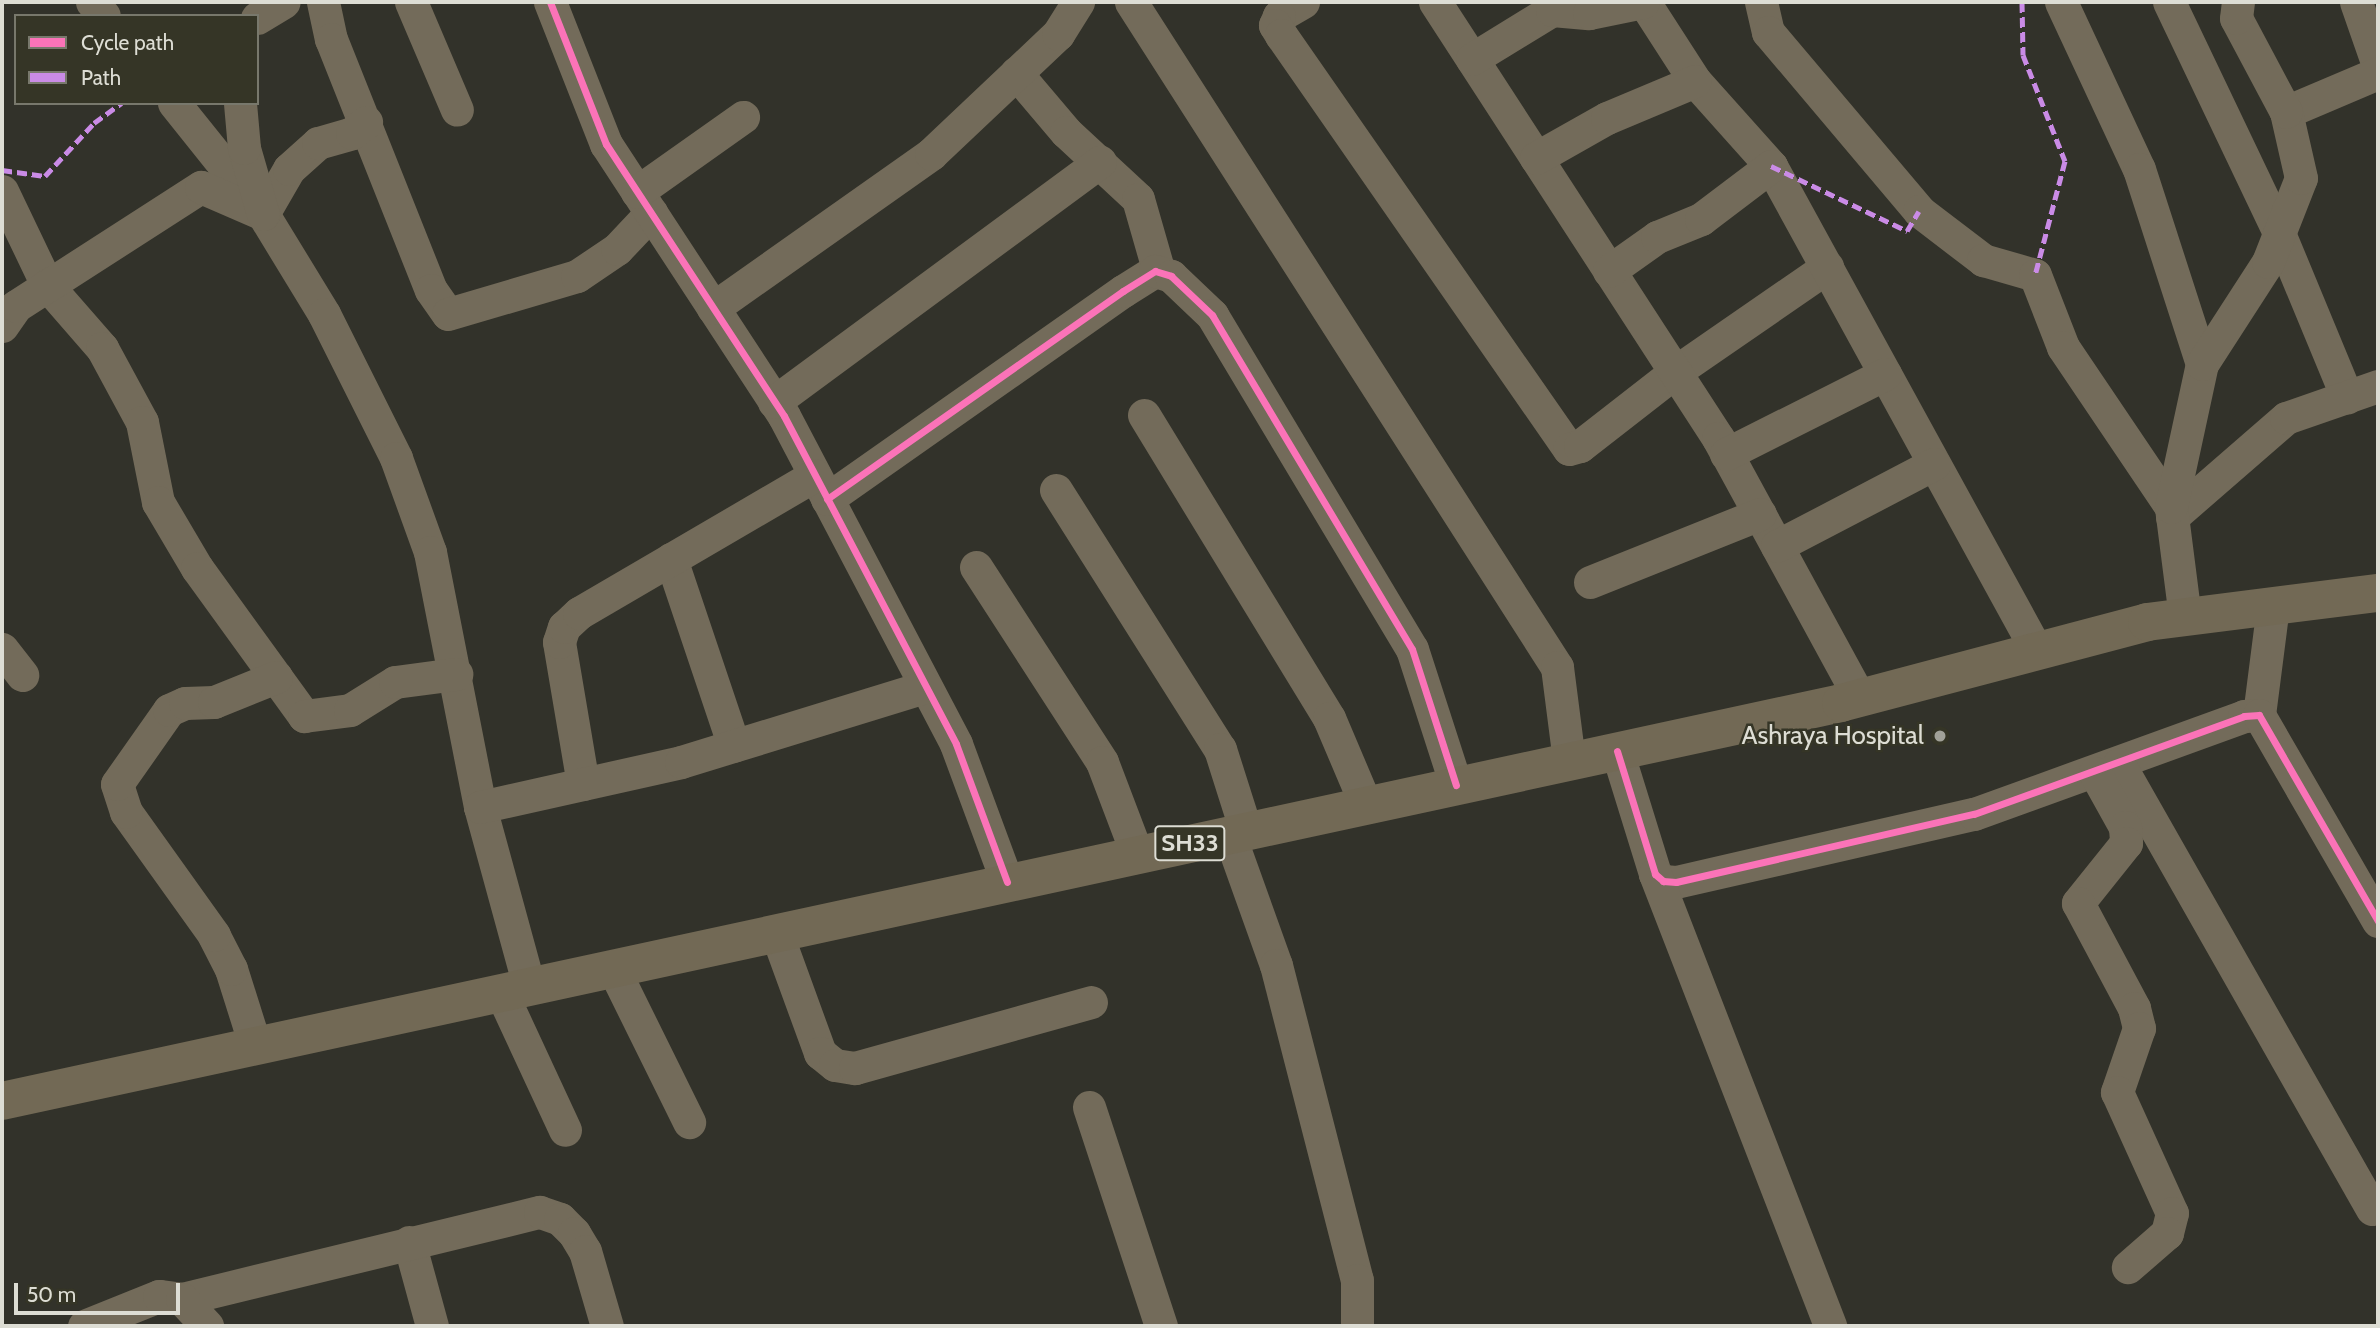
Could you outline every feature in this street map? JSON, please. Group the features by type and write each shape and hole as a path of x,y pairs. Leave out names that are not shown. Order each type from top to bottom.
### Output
{"main road":[{"name":"SH33","path":"2,1101 1860,698 2147,622 2378,593"}],"street":[{"path":"259,17 284,2"},
{"path":"323,2 331,38 431,290 448,314 577,276 617,248 644,202 743,117"},
{"path":"411,2 457,110"},
{"path":"550,2 606,144 774,402 956,744 1007,883"},
{"path":"713,308 930,154 1058,34 1078,2"},
{"path":"1131,2 1557,667 1569,761"},
{"path":"1303,2 1279,16 1275,24 1281,35 1569,449 1580,446 1675,372 1827,267"},
{"path":"1435,2 1727,454 1860,698"},
{"path":"1472,59 1552,10 1589,13 1643,2 1695,81 1771,166 2037,651"},
{"path":"1761,2 1768,32 1919,211 1983,260 2035,275 2063,347 2171,512"},
{"path":"2061,2 2139,169 2202,364"},
{"path":"2169,2 2279,233 2347,397"},
{"path":"2185,617 2171,512 2202,364 2268,262 2301,178 2286,112 2236,18 2238,2"},
{"path":"2356,2 2378,65"},
{"path":"1016,73 1138,199 1159,272"},
{"path":"2286,112 2378,74"},
{"path":"1536,158 1607,118 1695,81"},
{"path":"176,105 263,214 324,314 396,458 430,552 456,674 515,989 565,1130"},
{"path":"240,105 244,148 263,214"},
{"path":"263,214 289,169 318,143 352,133 366,122"},
{"path":"774,402 1100,162"},
{"path":"1609,271 1657,237 1701,219 1771,166"},
{"path":"2,326 16,306 201,187 263,214"},
{"path":"2,191 47,285 102,348 142,422 158,502 198,568 304,716 350,710 396,682 456,674"},
{"path":"583,784 559,642 564,627 579,612 671,559 821,487 1122,291 1159,272 1171,276 1212,315 1412,649 1456,785"},
{"path":"1727,454 1885,374"},
{"path":"2171,512 2286,418 2378,386"},
{"path":"1144,415 1329,718 1366,805"},
{"path":"1777,546 1934,464"},
{"path":"1056,491 1220,749 1238,833 1283,992 1357,1280 1357,1326"},
{"path":"1590,582 1760,514"},
{"path":"671,559 734,746"},
{"path":"976,567 1102,762 1137,854"},
{"path":"2273,606 2259,715 2366,871 2378,920"},
{"path":"255,1045 231,969 214,935 126,812 117,784 170,710 185,703 215,702 276,677"},
{"path":"481,807 734,746 926,687"},
{"path":"1655,874 1663,881 1676,882 1974,814 2107,769 2244,716 2259,715"},
{"path":"1617,751 1655,874 1830,1326"},
{"path":"2107,769 2372,1209"},
{"path":"2107,769 2125,827 2126,843 2078,903 2134,1008 2139,1028 2117,1092 2172,1213 2167,1233 2128,1267"},
{"path":"776,932 820,1053 835,1065 855,1068 1091,1002"},
{"path":"613,968 689,1122"},
{"path":"1089,1107 1161,1326"},
{"path":"84,1326 139,1301 159,1296 182,1298 517,1215 540,1212 559,1219 585,1251 607,1326"},
{"path":"409,1242 432,1326"},
{"path":"182,1298 207,1326"}],"marked path":[{"path":"2022,2 2023,55 2065,161 2035,275"},
{"path":"2,170 45,176 94,123 119,105"},
{"path":"1771,166 1907,231 1919,211"}],"cycle path":[{"path":"550,2 606,144 784,416 956,744 1007,882"},
{"path":"827,499 1123,291 1155,271 1171,276 1212,315 1412,649 1456,785"},
{"path":"1617,751 1655,874 1663,881 1676,882 1974,814 2244,716 2259,715 2378,921"}],"place":[{"name":"Ashraya Hospital","path":"1940,736"}]}
